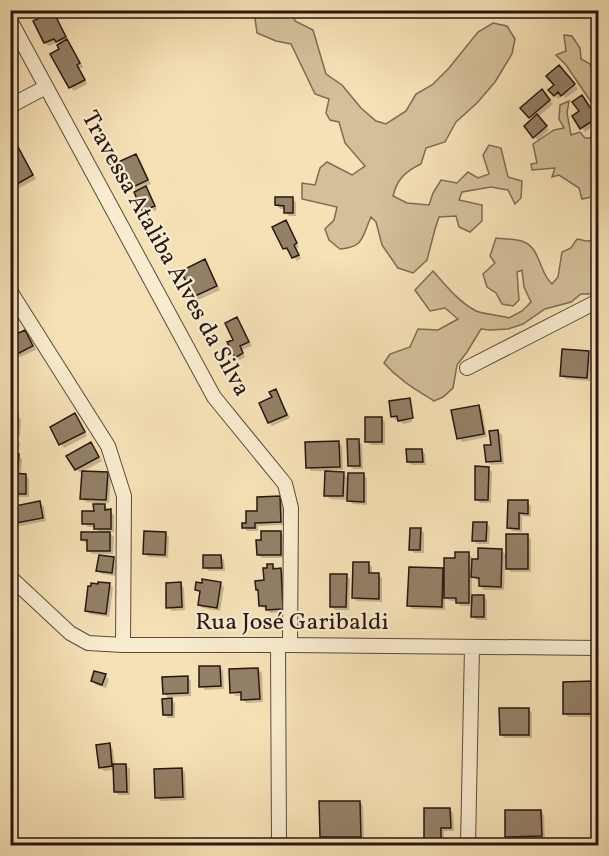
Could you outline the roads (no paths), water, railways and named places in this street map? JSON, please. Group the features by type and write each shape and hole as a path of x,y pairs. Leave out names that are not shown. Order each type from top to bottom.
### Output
{"street":[{"name":"Travessa Ataliba Alves da Silva","path":"10,20 214,397 285,483 291,508 284,645 279,846"},
{"path":"10,106 46,87"},
{"path":"10,291 108,446 124,496 123,645"},
{"path":"467,368 598,301"},
{"name":"Rua José Garibaldi","path":"10,577 70,633 88,643 598,648"},
{"path":"468,846 472,647"}]}
